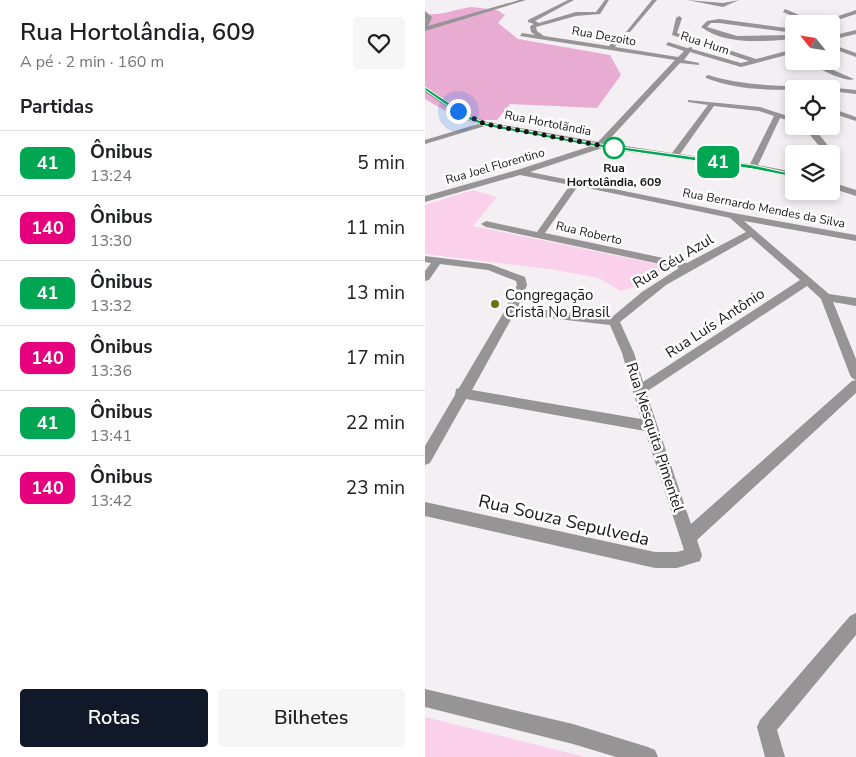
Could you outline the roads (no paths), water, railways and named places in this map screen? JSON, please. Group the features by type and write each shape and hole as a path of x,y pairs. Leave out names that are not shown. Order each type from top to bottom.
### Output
{"street":[{"path":"425,28 524,0"},
{"path":"543,24 529,21 572,0"},
{"path":"543,38 532,28 573,14 598,14 607,0"},
{"path":"628,31 655,0"},
{"path":"689,0 727,5 737,0"},
{"path":"785,11 795,15"},
{"path":"840,17 856,12"},
{"path":"425,13 429,17 425,28"},
{"path":"679,18 674,34 676,36 756,61"},
{"path":"719,21 794,33 753,40 737,39 704,27 706,23 719,21"},
{"path":"840,36 856,32"},
{"name":"Rua Dezoito","path":"522,36 611,48 697,64"},
{"path":"611,48 619,37"},
{"name":"Rua Hum","path":"668,44 690,48 733,64 747,65 785,53"},
{"path":"599,146 690,48"},
{"path":"840,49 856,55"},
{"path":"826,70 854,79 845,90"},
{"path":"708,77 722,82 785,86"},
{"name":"Rua Hortolãndia","path":"425,89 467,117 485,124 599,146 753,167 785,173"},
{"path":"840,90 856,92"},
{"path":"690,101 745,106 785,117"},
{"path":"674,156 713,103"},
{"path":"753,167 778,114"},
{"path":"840,114 856,120"},
{"path":"425,142 485,124"},
{"path":"815,135 822,145"},
{"name":"Rua Joel Florentino","path":"425,199 520,172 599,146"},
{"name":"Rua Bernardo Mendes da Silva","path":"520,172 733,216 856,238"},
{"path":"539,235 575,184"},
{"path":"840,188 856,193"},
{"path":"733,216 826,297 856,375"},
{"name":"Rua Roberto","path":"486,224 687,266"},
{"name":"Rua Céu Azul","path":"614,321 641,297 687,266 752,233"},
{"path":"425,259 489,267 521,279 522,285 511,310 461,393 425,459"},
{"path":"425,278 438,260"},
{"name":"Rua Luís Antônio","path":"640,390 807,281"},
{"path":"826,297 856,302"},
{"path":"511,310 614,321"},
{"name":"Rua Mesquita Pimentel","path":"614,321 628,353 649,426 694,555"},
{"path":"688,537 856,385"},
{"path":"461,393 649,426"},
{"name":"Rua Souza Sepulveda","path":"425,509 655,560 677,560 694,555"},
{"path":"775,757 767,727 856,622"},
{"path":"425,698 573,734 649,757"}],"place":[{"name":"Rua Hortolândia, 609","path":"614,148"},
{"name":"Congregação Cristã No Brasil","path":"495,304"}]}
